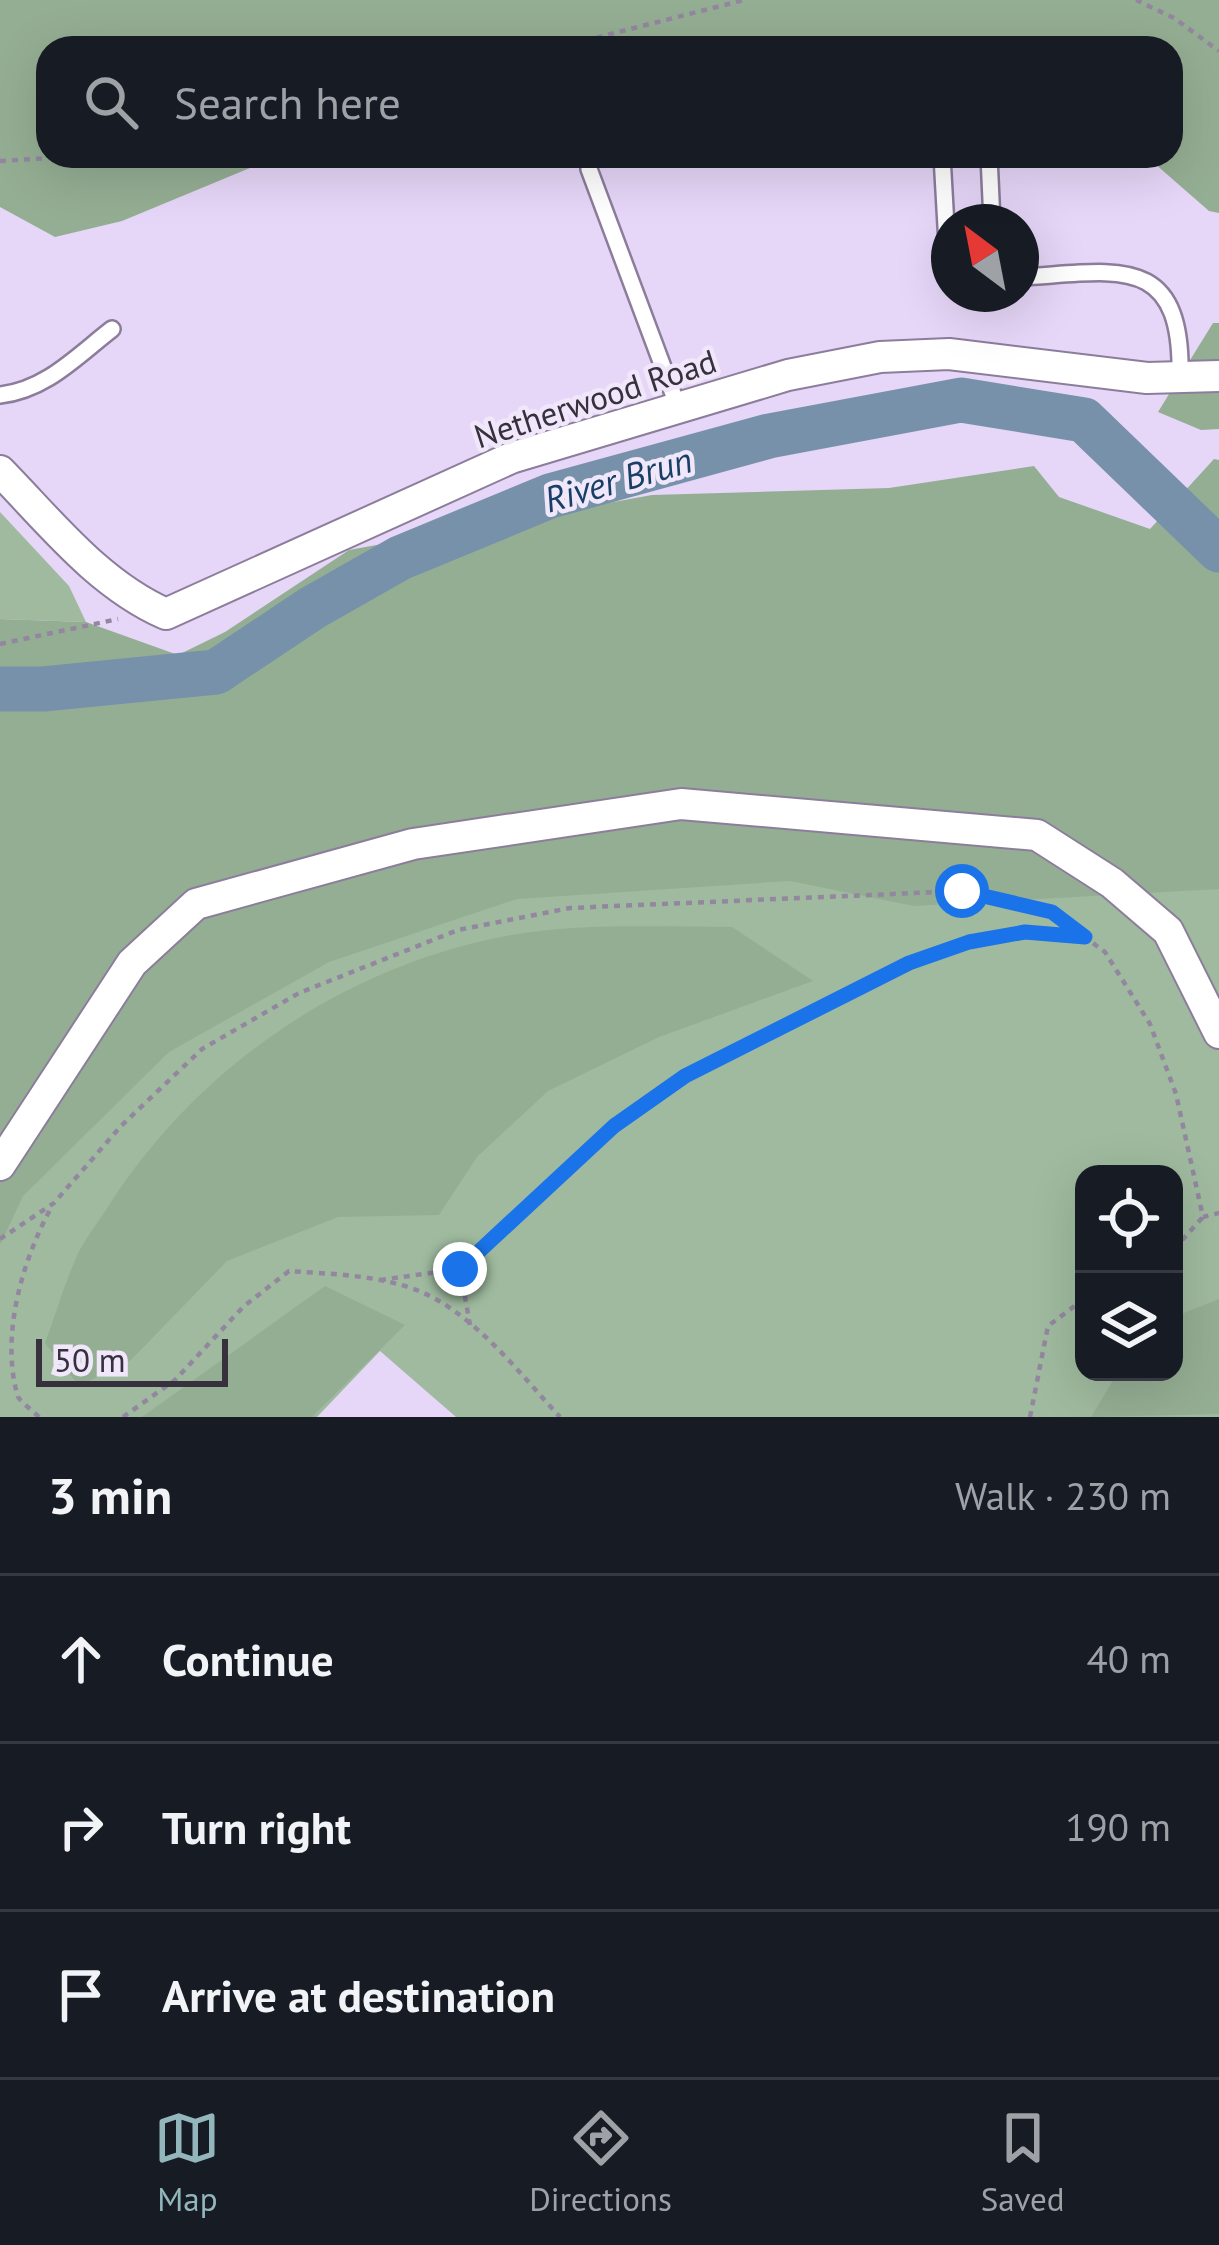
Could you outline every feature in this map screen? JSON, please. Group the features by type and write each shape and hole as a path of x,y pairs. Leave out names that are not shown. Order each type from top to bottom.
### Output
{"street":[{"name":"Netherwood Road","path":"166,614 511,458 788,375 880,357 949,354 1147,378 1219,376"},
{"path":"0,471 131,598 166,614"},
{"path":"0,1166 132,963 196,904 413,844 681,804 1037,835 1112,883 1168,931 1219,1033"}],"lane":[{"path":"943,168 945,204"},
{"path":"990,168 991,204"},
{"path":"589,169 678,407"},
{"path":"1039,276 1110,272 1145,281 1161,293 1179,324 1180,377"},
{"path":"0,395 20,393 46,381 112,329"}],"path":[{"path":"603,36 744,0"},
{"path":"1136,0 1174,18 1219,51"},
{"path":"0,161 36,159"},
{"path":"0,644 146,613 166,614"},
{"path":"39,1417 18,1397 2,1351 8,1303 26,1253 54,1202 121,1126 202,1049 299,993 458,930 570,908 962,891 1052,912 1105,952 1150,1024 1176,1094 1203,1217"},
{"path":"374,1281 460,1269 614,1126 685,1076 889,973 949,949 1025,932 1085,937"},
{"path":"0,1239 54,1202"},
{"path":"1183,1239 1203,1217 1219,1213"},
{"path":"460,1269 470,1325"},
{"path":"123,1417 175,1380 243,1307 289,1271 420,1292 470,1325 560,1417"},
{"path":"1030,1417 1048,1327 1075,1306"}],"green space":[{"path":"0,0 1219,0 1219,213 1209,211 1160,168 1183,168 1183,36 36,36 36,168 250,168 122,221 55,237 0,207"},
{"path":"1213,323 1219,323 1219,429 1201,430 1158,412"},
{"path":"1214,459 1219,460 1219,889 914,906 790,881 517,899 329,962 169,1052 23,1196 0,1245 0,619 86,622 178,655 225,632 349,550 652,495 889,488 1034,466 1059,497 1150,529"},
{"path":"0,512 69,586 86,622 0,619"},
{"path":"681,804 1219,870 1219,1417 456,1417 380,1351 317,1417 0,1417 0,1118 145,905"},
{"path":"593,927 732,927 813,981 659,1037 548,1091 477,1157 439,1215 338,1217 227,1261 131,1360 79,1386 45,1343 80,1250 142,1158 230,1068 334,997 450,950 512,935"},
{"path":"325,1286 405,1325 312,1417 142,1417"},
{"path":"1219,1299 1219,1414 1091,1417 1113,1381 1183,1381 1183,1313"}],"waterway":[{"name":"River Brun","path":"0,689 216,672 312,608 400,558 550,496 769,436 961,400 1084,420 1219,550"}],"route":[{"path":"460,1269 614,1126 685,1076 909,963 969,942 1025,932 1085,937 1052,912 962,891"}]}
